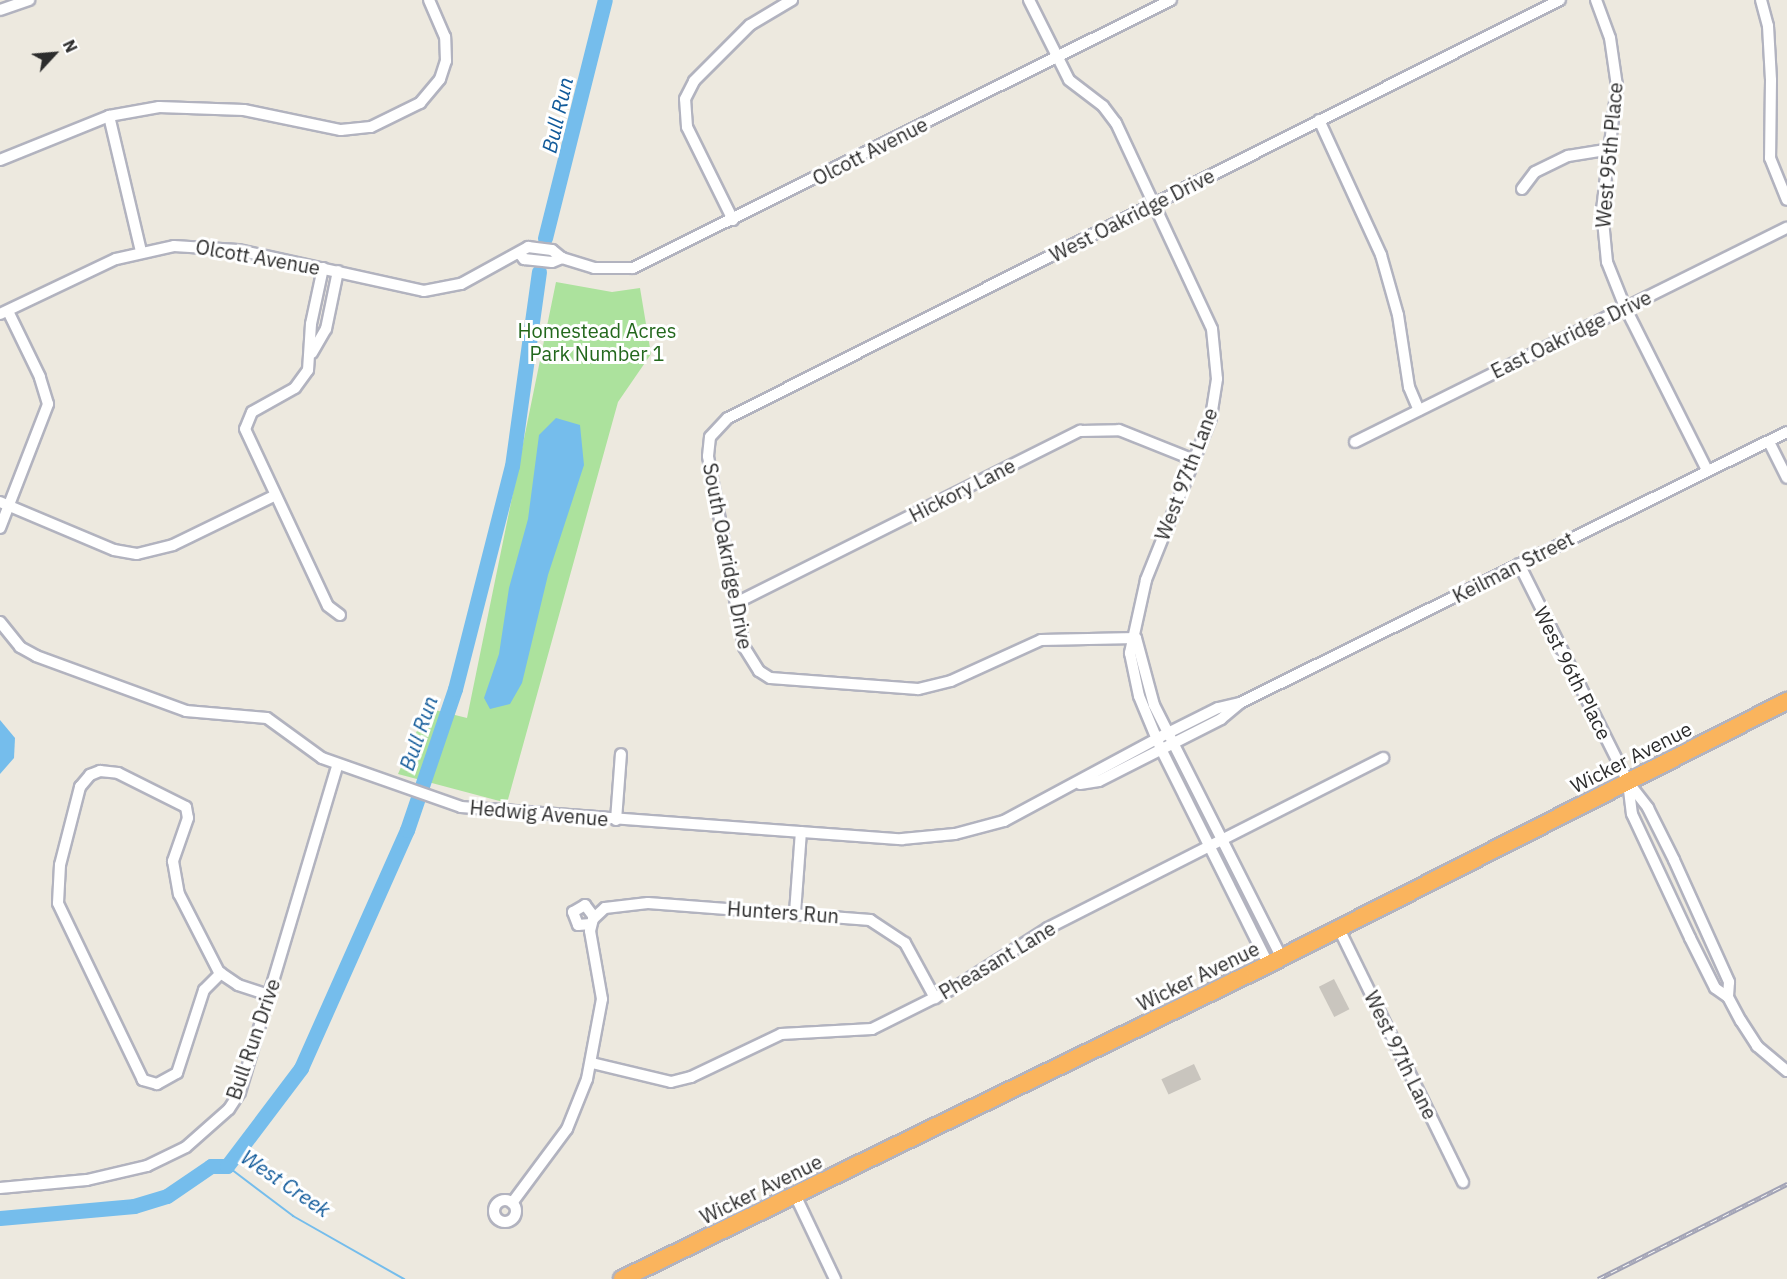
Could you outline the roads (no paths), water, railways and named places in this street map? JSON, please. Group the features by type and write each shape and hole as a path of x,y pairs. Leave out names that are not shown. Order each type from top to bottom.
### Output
{"highway":[{"name":"Wicker Avenue","path":"622,1279 796,1197 1275,961 1787,701"}],"street":[{"path":"0,10 29,0"},
{"path":"0,160 109,116 159,108 214,107 341,130 371,127 420,103 440,79 446,61 445,37 429,0"},
{"path":"733,220 687,127 684,99 694,81 750,25 792,0"},
{"name":"West 97th Lane","path":"1029,0 1073,85 1113,117 1202,302 1214,342 1214,406 1142,590 1136,638 1130,653 1134,681 1163,735 1176,742 1225,839 1275,961"},
{"name":"Olcott Avenue","path":"4,313 105,263 141,251 202,245 434,290 461,284 502,258 535,247 603,270 633,268 1171,0"},
{"name":"West Oakridge Drive","path":"710,437 728,418 1560,0"},
{"name":"West 95th Place","path":"1596,0 1616,68 1603,238 1625,308 1707,470"},
{"path":"1761,0 1768,26 1772,80 1770,158 1787,200"},
{"path":"109,116 141,251"},
{"path":"1319,120 1381,255 1398,315 1409,387 1419,410"},
{"path":"1522,189 1535,172 1568,156 1611,149"},
{"name":"East Oakridge Drive","path":"1355,442 1787,228"},
{"path":"312,353 311,324 323,268"},
{"path":"338,271 326,328 299,383 257,408 246,423 246,436 328,606 340,615"},
{"path":"0,528 4,504 48,404 40,377 4,313"},
{"name":"Hickory Lane","path":"736,603 1080,431 1119,430 1194,460"},
{"name":"Keilman Street","path":"1161,749 1221,719 1240,703 1787,432"},
{"name":"South Oakridge Drive","path":"710,437 708,456 744,647 759,671 783,682 918,689 951,681 1033,642 1136,638"},
{"path":"1769,442 1787,478"},
{"path":"4,504 114,550 137,554 173,546 274,496"},
{"name":"West 96th Place","path":"1518,564 1628,782 1648,808 1674,860 1729,982 1728,997"},
{"name":"Hedwig Avenue","path":"0,622 20,647 36,656 186,711 267,718 308,750 338,764 429,797 483,811 902,839 945,836 1004,821 1078,785 1095,771 1163,735"},
{"name":"Keilman Street","path":"1163,735 1218,708 1240,703"},
{"name":"West 97th Lane","path":"1163,735 1161,749 1210,847 1275,961"},
{"name":"Hedwig Avenue","path":"1078,785 1099,781 1161,749"},
{"path":"616,820 621,754"},
{"name":"Pheasant Lane","path":"592,1063 656,1081 678,1081 781,1034 865,1031 935,998 1038,934 1383,758"},
{"name":"Bull Run Drive","path":"0,1188 114,1175 186,1147 235,1101 338,764"},
{"path":"221,974 204,990 180,1069 164,1081 152,1084 140,1076 58,903 58,874 80,787 100,771 117,773 186,807 188,818 176,847 174,879 221,974 238,986 269,994"},
{"name":"West 96th Place","path":"1628,782 1632,814 1715,988 1728,997 1757,1046 1787,1071"},
{"path":"795,913 801,832"},
{"name":"Hunters Run","path":"592,1063 602,999 593,920 605,908 639,903 861,918 886,927 910,949 935,998"},
{"name":"West 97th Lane","path":"1339,929 1463,1182"},
{"path":"512,1203 567,1129 592,1063"},
{"path":"796,1197 835,1279"}],"water":[{"path":"556,418 580,425 584,465 548,575 522,683 510,704 490,709 484,698 499,654 509,588 528,519 539,435"},
{"path":"0,720 15,738 14,758 0,774"}],"waterway":[{"name":"Bull Run","path":"545,238 605,0"},
{"name":"Bull Run","path":"0,1218 134,1206 167,1196 211,1166 227,1166 301,1068 407,830 455,689 512,466 539,272"},
{"name":"West Creek","path":"227,1166 293,1216 404,1279"}],"railway":[{"path":"1598,1279 1787,1184"}],"park label":[{"name":"Homestead Acres Park Number 1","path":"597,342"}]}
